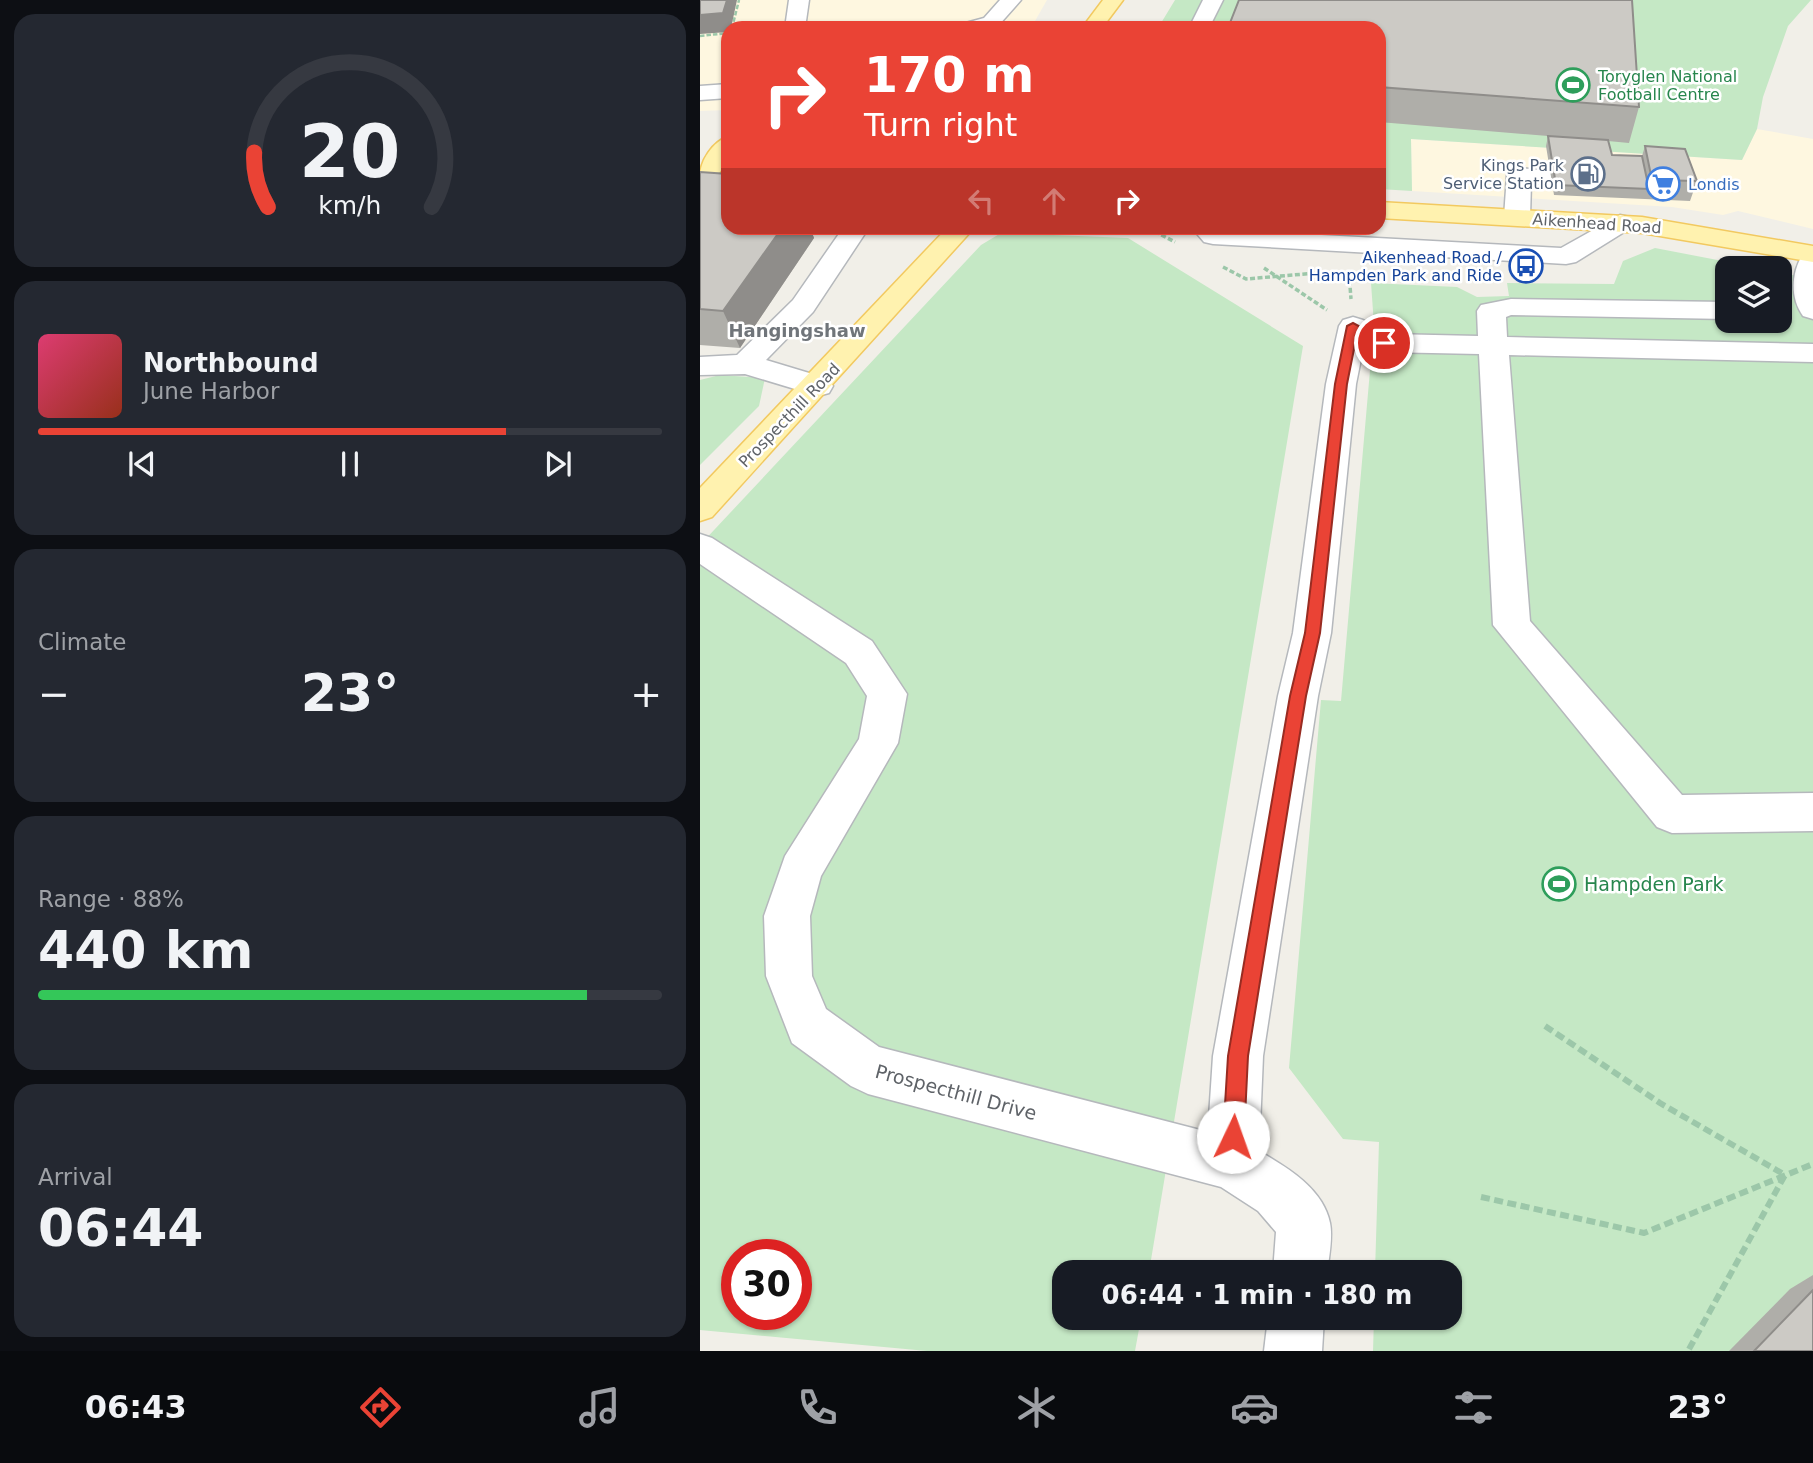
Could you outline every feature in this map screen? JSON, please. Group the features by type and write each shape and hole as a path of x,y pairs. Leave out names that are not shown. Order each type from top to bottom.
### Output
{"main road":[{"path":"1097,21 1113,0"},
{"path":"712,171 721,156"},
{"name":"Aikenhead Road","path":"1386,210 1517,217 1628,210 1813,254"},
{"name":"Prospecthill Road","path":"700,509 818,386 955,235"}],"street":[{"path":"796,21 799,0"},
{"path":"992,21 1011,0"},
{"path":"1202,21 1213,0"},
{"path":"700,93 721,92"},
{"path":"1245,235 1566,257 1628,210 1618,183 1518,175 1517,217"},
{"path":"744,365 803,306 851,235"},
{"path":"1813,260 1806,288 1813,310"},
{"path":"1715,311 1511,307 1491,311 1512,625 1672,814 1813,813"},
{"path":"1231,1164 1238,1056 1298,696 1312,633 1341,384 1353,326 1384,343 1813,353"},
{"path":"1747,333 1756,352"},
{"path":"700,366 712,363 744,365 818,386"},
{"name":"Prospecthill Drive","path":"700,547 859,652 887,694 878,743 801,870 787,916 789,976 810,1026 868,1069 1231,1164 1277,1192 1304,1224 1301,1260"},
{"path":"1293,1351 1295,1330"}],"path":[{"path":"734,21 739,0"},
{"path":"700,36 721,34"},
{"path":"1214,235 1353,326"},
{"path":"1341,243 1349,270 1353,326"},
{"path":"1545,1026 1660,1103 1785,1175"},
{"path":"1481,1197 1644,1233 1813,1164"},
{"path":"1688,1351 1785,1175"}],"shaded area":[{"path":"700,0 1047,0 1035,21 721,21 721,110 700,111"},
{"path":"1757,129 1813,139 1813,229 1738,211 1723,215 1672,207 1412,191 1411,139 1742,160"}],"green space":[{"name":"Toryglen National Football Centre","path":"1175,0 1811,0 1788,26 1763,97 1757,129 1742,160 1411,139 1412,191 1386,189 1386,21 1162,21"},
{"path":"998,235 1128,238 1303,346 1151,1260 1052,1260 1052,1330 1139,1330 1135,1351 927,1351 700,1330 700,545 981,245"},
{"name":"Hampden Park","path":"1655,248 1715,260 1715,333 1792,333 1792,275 1813,280 1813,1351 1373,1351 1374,1330 1462,1330 1462,1260 1375,1260 1379,1142 1343,1139 1289,1068 1321,700 1341,701 1374,325 1371,283 1457,287 1477,297 1509,296 1507,283 1614,284 1623,261"},
{"path":"720,375 765,378 759,406 700,465 700,380"}],"building":[{"path":"700,0 727,0 723,13 700,15"},
{"name":"Toryglen National Football Centre","path":"1239,0 1632,0 1639,107 1386,88 1386,21 1231,21"},
{"path":"1548,136 1608,140 1612,155 1642,156 1649,189 1556,185"},
{"path":"1645,146 1685,149 1697,181 1652,180"},
{"path":"700,172 721,174 721,235 777,235 723,311 700,309"},
{"path":"1813,1290 1813,1351 1754,1351"}],"place":[{"name":"Toryglen National Football Centre","path":"1573,85"},
{"name":"Kings Park Service Station","path":"1588,174"},
{"name":"Londis","path":"1663,184"},
{"name":"Aikenhead Road / Hampden Park and Ride","path":"1526,266"},
{"name":"Hampden Park","path":"1559,884"}],"district":[{"name":"Hangingshaw","path":"797,331"}],"route":[{"path":"1233,1137 1238,1056 1298,696 1312,633 1341,384 1353,326 1384,343"}]}
